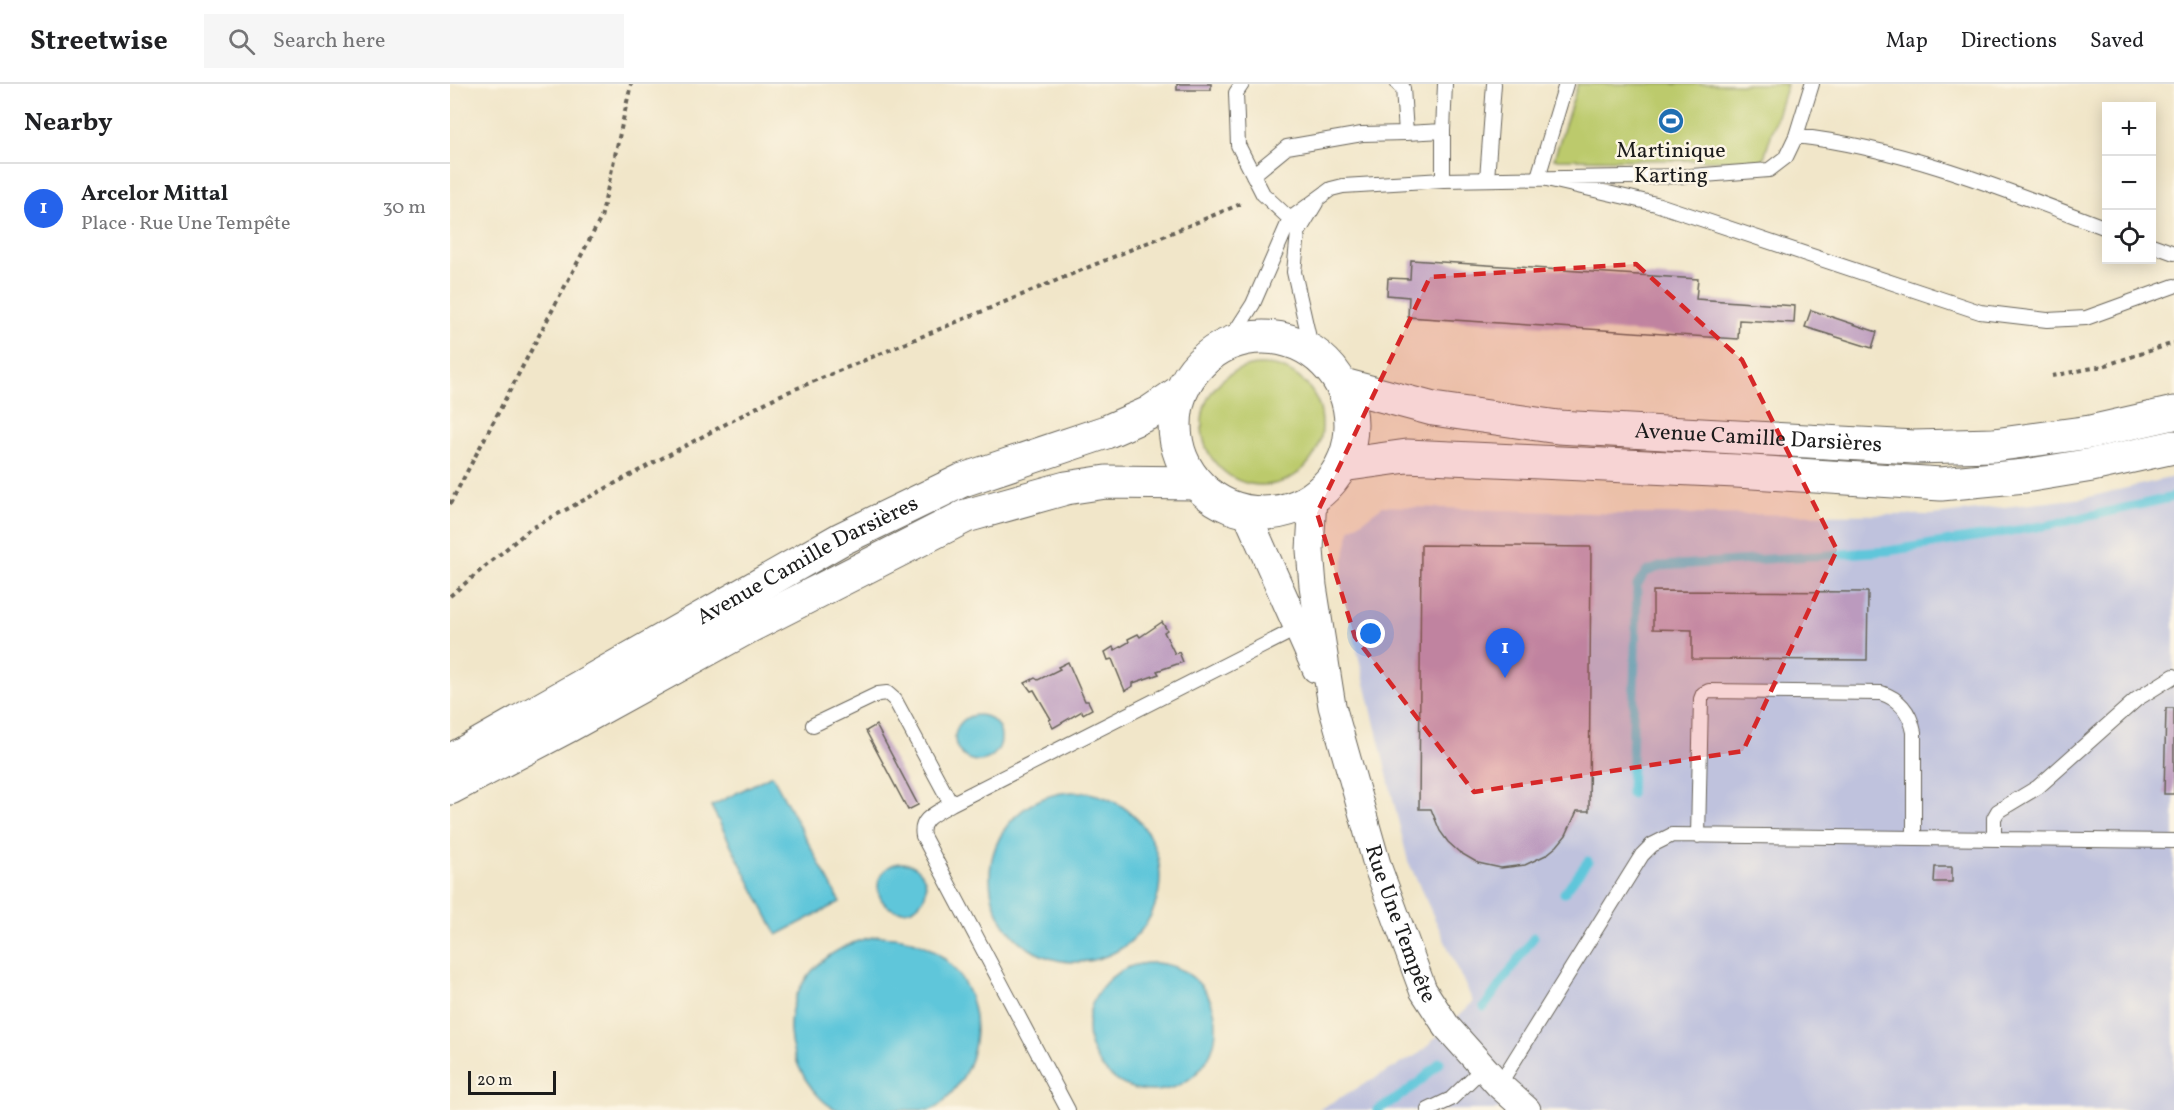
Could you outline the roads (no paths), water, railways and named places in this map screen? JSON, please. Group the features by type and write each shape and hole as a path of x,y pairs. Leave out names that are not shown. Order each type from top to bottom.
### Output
{"main road":[{"path":"1257,336 1286,339 1312,351 1330,366 1343,385 1351,411 1351,439 1342,465 1330,484 1313,498 1292,509 1270,513 1246,512 1219,501 1196,483 1182,464 1175,440 1174,416 1180,392 1191,372 1208,355 1228,343 1257,336"},
{"name":"Avenue Camille Darsières","path":"1343,385 1433,409 1558,427 1914,447 1994,445 2068,435 2174,413"},
{"name":"Avenue Camille Darsières","path":"450,761 841,539 963,480 1106,432 1149,413 1180,392"},
{"name":"Avenue Camille Darsières","path":"1342,465 1407,456 1736,471 1941,484 2025,476 2092,465 2174,447"},
{"name":"Avenue Camille Darsières","path":"450,788 748,627 966,516 1066,488 1106,482 1196,483"}],"street":[{"name":"Rue Une Tempête","path":"1313,498 1310,550 1313,586 1332,706 1378,867 1423,990 1447,1027 1491,1076 1527,1110"},
{"name":"Rue Une Tempête","path":"1246,512 1332,706"}],"lane":[{"path":"1242,84 1236,93 1238,145 1263,194 1290,219"},
{"path":"1398,84 1403,88 1406,133"},
{"path":"1443,180 1445,84"},
{"path":"1487,179 1494,84"},
{"path":"1538,177 1566,84"},
{"path":"1228,343 1252,304 1290,219 1331,189 1343,186 1443,180 1690,176 1769,170 1786,157 1796,136 1812,84"},
{"path":"1253,175 1287,147 1362,134 1443,131"},
{"path":"1796,136 1858,144 1989,183 2102,226"},
{"path":"1538,177 1656,204 1980,312 2047,320 2086,318 2174,286"},
{"path":"1312,351 1294,272 1299,233 1318,199"},
{"path":"2156,247 2174,253"},
{"path":"1068,1110 922,836 921,828 924,820 951,804 1298,627"},
{"path":"1994,839 1994,818 1998,811 2038,787 2137,699 2174,676"},
{"path":"1698,836 1701,699 1703,694 1709,691 1881,693 1898,700 1912,723 1914,732 1914,838"},
{"path":"813,725 878,694 887,693 895,700 951,804"},
{"path":"1428,1110 1491,1076 1642,855 1652,845 1672,835 2174,841"}],"water":[{"path":"978,715 994,722 1001,738 994,754 978,761 962,754 955,738 962,722"},
{"path":"772,775 840,902 777,935 711,806"},
{"path":"1075,792 1092,793 1108,798 1135,817 1154,844 1159,860 1159,894 1154,910 1135,937 1108,956 1092,961 1075,962 1058,961 1042,956 1015,937 996,910 991,894 990,877 991,860 996,844 1015,817 1042,798 1058,793"},
{"path":"897,863 907,863 922,873 926,887 925,896 916,907 907,911 897,911 882,901 878,892 878,882 888,867"},
{"path":"878,936 908,940 938,953 954,968 965,985 973,1005 976,1025 974,1047 968,1067 952,1093 930,1110 839,1110 825,1102 812,1089 794,1056 790,1032 792,1009 800,988 813,970 831,954 853,943"},
{"path":"1152,963 1177,968 1197,982 1211,1002 1216,1027 1211,1052 1197,1072 1177,1086 1152,1091 1127,1086 1107,1072 1093,1052 1088,1027 1093,1002 1107,982 1127,968"}],"waterway":[{"path":"1631,794 1637,585 1646,572 1662,566 1888,551 2049,525 2174,497"},
{"path":"1564,893 1588,861"},
{"path":"1484,1007 1534,937"},
{"path":"1377,1110 1411,1089 1440,1062"}],"place":[{"name":"Martinique Karting","path":"1671,121"},
{"name":"Arcelor Mittal","path":"1505,678"}]}
